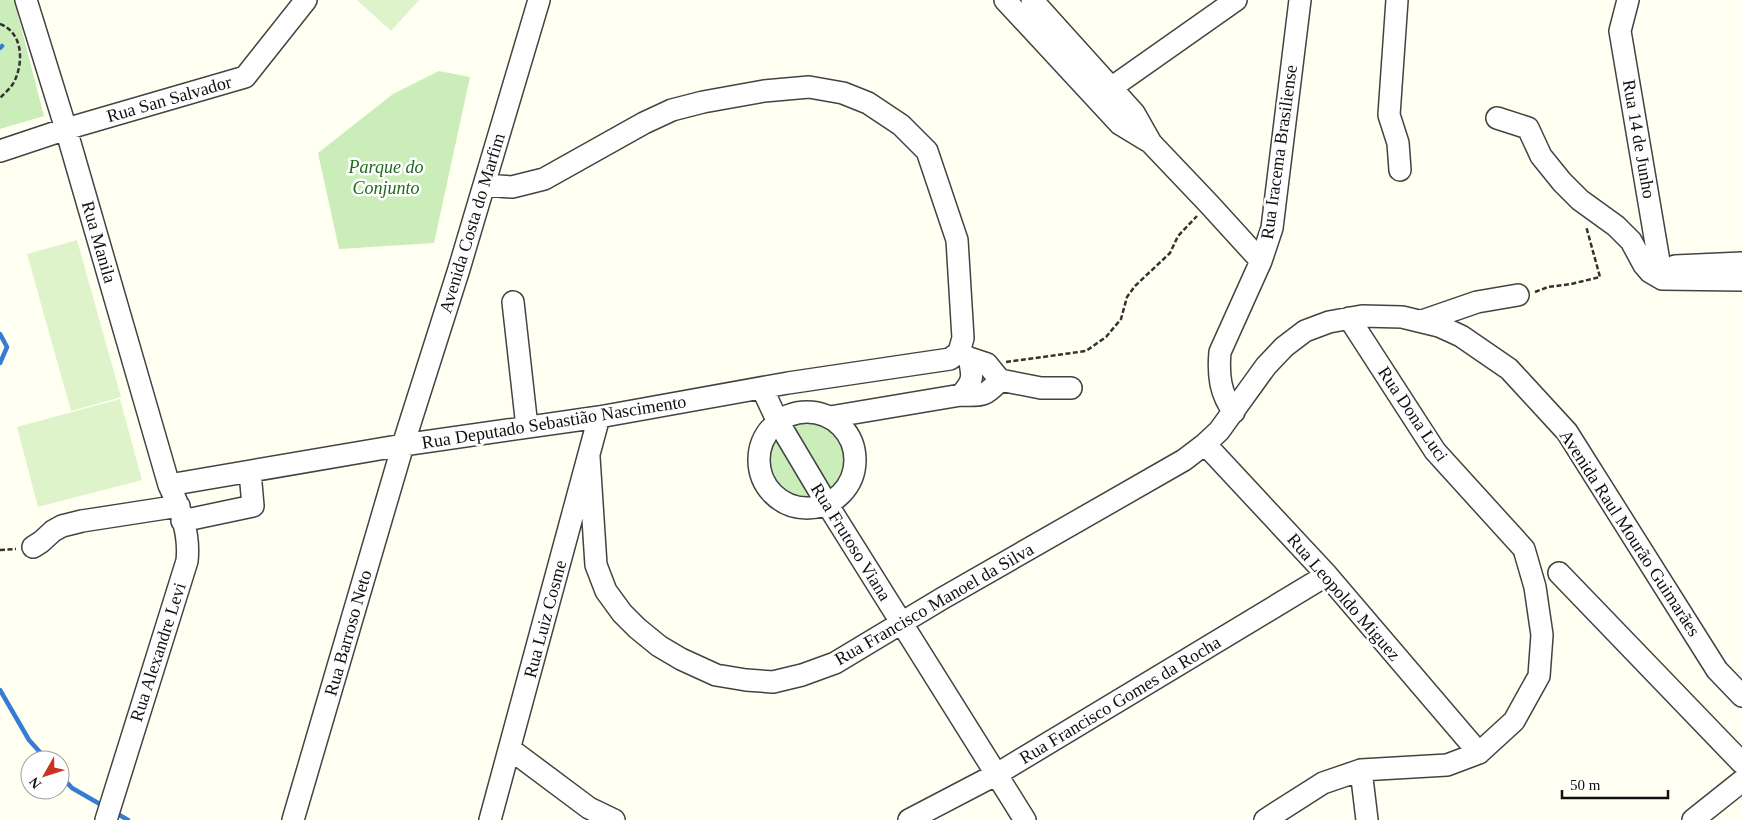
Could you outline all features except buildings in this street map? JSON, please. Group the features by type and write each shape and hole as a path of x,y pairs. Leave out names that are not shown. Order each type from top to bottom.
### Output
{"street":[{"name":"Rua Manila","path":"26,0 66,129 169,485"},
{"name":"Rua San Salvador","path":"0,151 66,129 245,78 306,0"},
{"name":"Avenida Costa do Marfim","path":"403,445 459,269 539,0"},
{"path":"1005,0 1104,93 1134,113 1151,143 1261,261"},
{"path":"1032,0 1104,93"},
{"path":"1104,93 1236,0"},
{"name":"Rua Iracema Brasiliense","path":"1234,412 1226,401 1221,387 1220,352 1261,261 1272,228 1300,0"},
{"path":"1397,0 1389,115 1398,143 1400,170"},
{"name":"Rua 14 de Junho","path":"1628,0 1620,32 1661,273"},
{"path":"484,185 512,187 544,179 651,120 672,110 703,102 764,91 809,87 843,93 868,103 900,125 927,151 957,240 963,338 979,364 990,391 980,396 961,395 830,417 812,412 786,415 778,420 766,434 761,443 759,454 766,485 782,500 802,508 827,504 842,494 854,475 855,452 847,432 830,417"},
{"path":"1497,118 1528,128 1541,156 1580,200 1616,226 1631,241 1650,272 1741,276"},
{"path":"1422,321 1477,302 1518,296"},
{"path":"513,302 527,427"},
{"name":"Avenida Raul Mourão Guimarães","path":"1349,318 1362,316 1402,316 1422,321 1461,336 1509,369 1567,432 1717,670 1742,696"},
{"name":"Rua Francisco Manoel da Silva","path":"589,457 596,566 606,591 622,613 659,646 681,659 716,675 773,682 802,675 834,663 1184,460 1219,431 1266,366 1284,346 1305,330 1349,318"},
{"name":"Rua Dona Luci","path":"1349,318 1435,451 1524,549 1535,587 1542,635 1539,676 1514,721 1479,753"},
{"name":"Rua Deputado Sebastião Nascimento","path":"169,485 403,445 599,417 762,388 939,360 950,359 979,364"},
{"path":"979,364 1041,388 1072,388"},
{"path":"961,395 968,387 979,364"},
{"name":"Rua Frutoso Viana","path":"762,388 778,420 827,504 1025,820"},
{"name":"Rua Luiz Cosme","path":"490,820 599,417"},
{"name":"Rua Leopoldo Miguez","path":"1205,444 1327,575 1479,753"},
{"name":"Rua Barroso Neto","path":"293,820 403,445"},
{"path":"33,547 62,526 82,521 253,506 250,472"},
{"name":"Rua Alexandre Levi","path":"106,820 187,562 187,534 181,513 169,485"},
{"path":"1559,573 1742,763"},
{"name":"Rua Francisco Gomes da Rocha","path":"909,820 997,774 1327,575"},
{"path":"510,748 590,808 614,820"},
{"path":"1265,820 1323,783 1361,770 1447,765 1479,753"},
{"path":"1361,770 1367,820"},
{"path":"1693,820 1742,781"}],"path":[{"path":"0,24 6,26 14,34 19,46 20,56 20,66 14,82 0,98"},
{"path":"1518,296 1534,293 1548,287 1600,277 1580,200"},
{"path":"979,364 1086,352 1106,337 1121,320 1127,298 1135,286 1170,252 1178,236 1209,204"}],"green space":[{"path":"0,0 14,0 44,116 0,129"},
{"path":"357,0 419,0 391,31"},
{"name":"Parque do Conjunto","path":"439,71 470,77 434,243 339,249 318,153 393,94"},
{"path":"77,240 121,397 71,411 27,254"},
{"path":"120,399 142,480 38,507 17,427"},
{"path":"807,412 825,416 841,426 851,442 855,460 851,478 841,494 825,504 807,508 789,504 773,494 763,478 759,460 763,442 773,426 789,416"}],"waterway":[{"path":"0,334 7,347 0,363"},
{"path":"0,690 29,740 38,750"},
{"path":"70,786 105,807"},
{"path":"114,812 128,820"}]}
